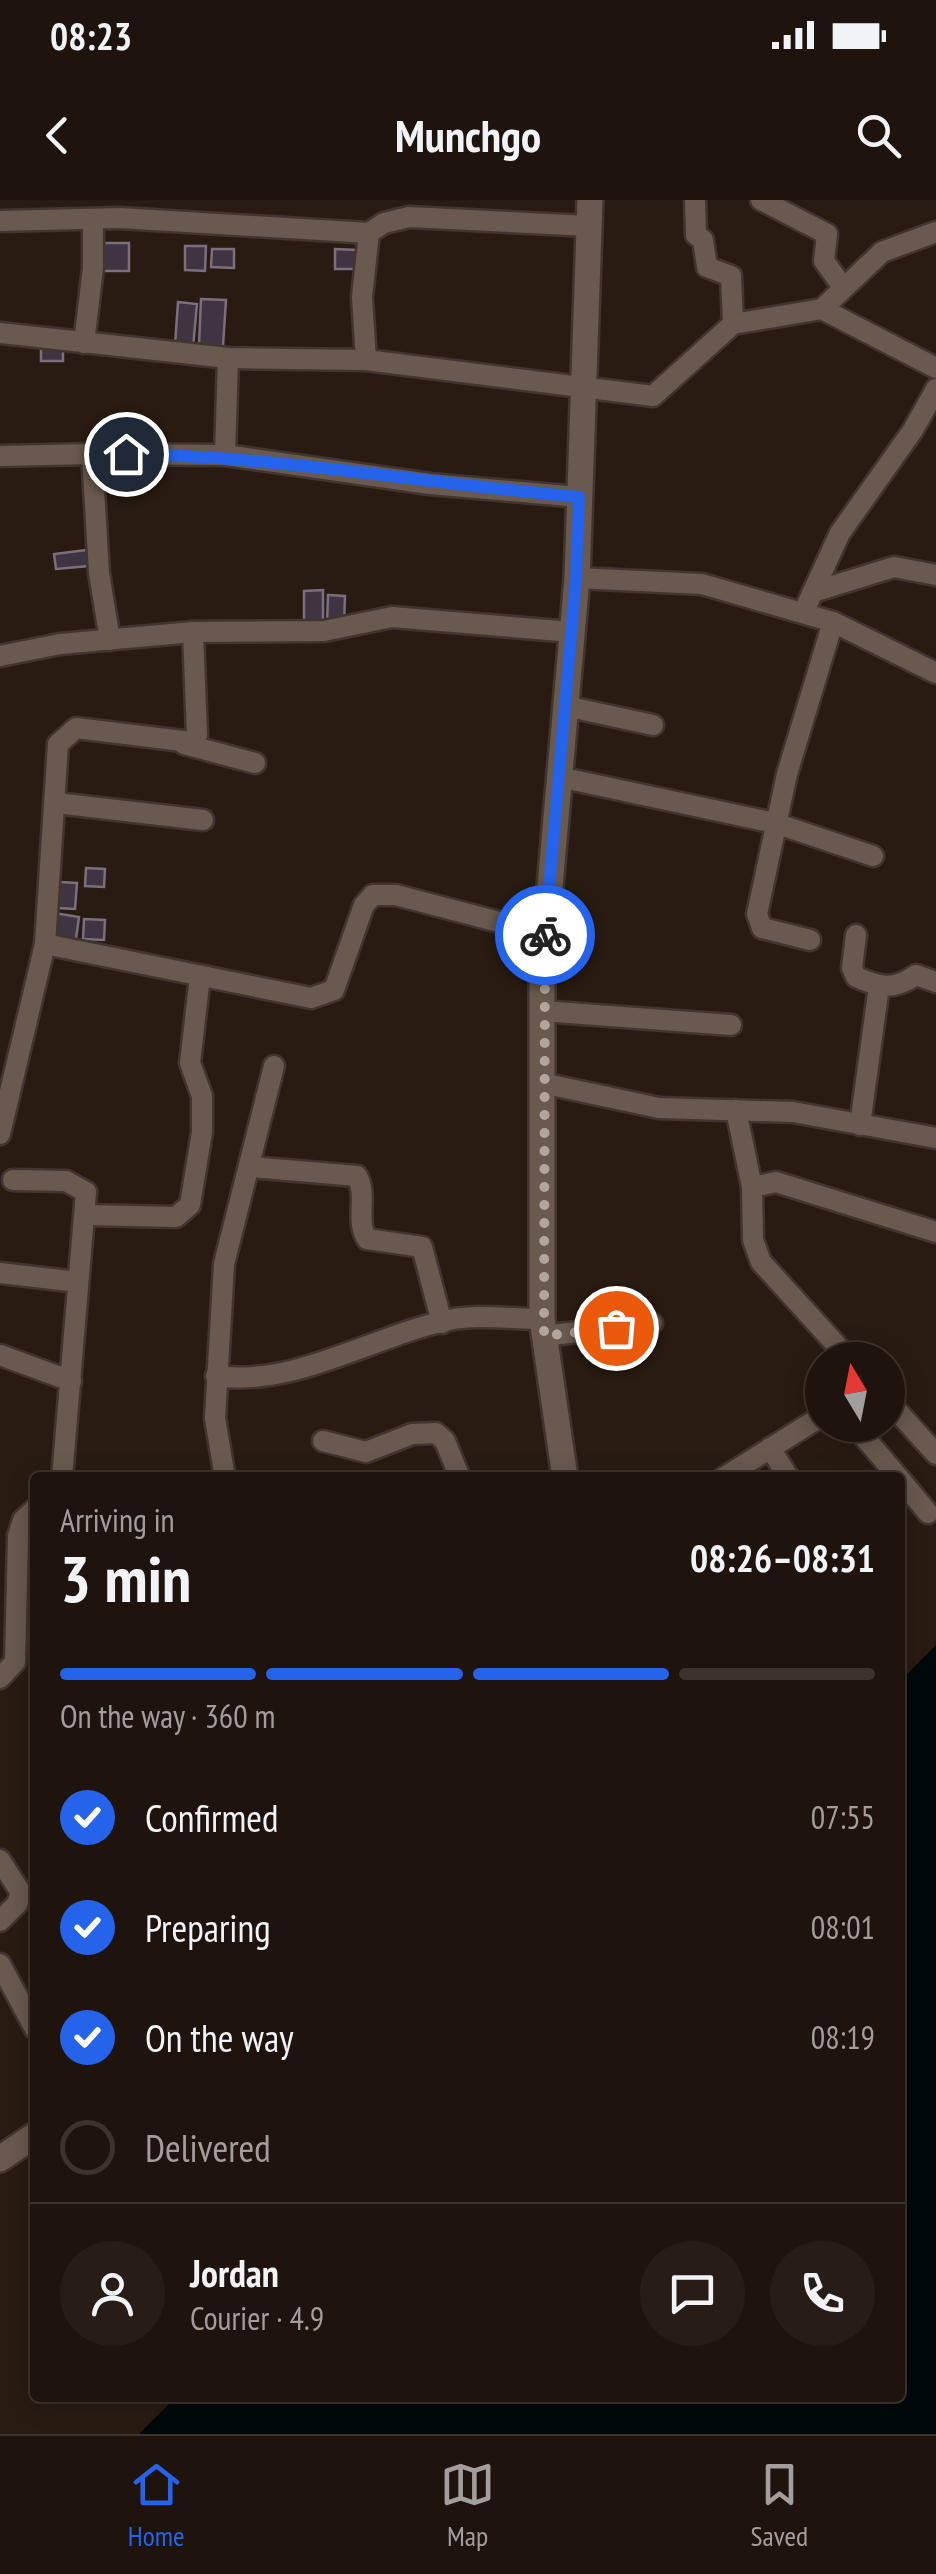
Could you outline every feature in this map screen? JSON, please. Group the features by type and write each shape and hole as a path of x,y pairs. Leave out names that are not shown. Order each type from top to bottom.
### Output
{"street":[{"path":"695,200 696,235 703,240 707,266 731,276 734,324"},
{"path":"760,200 824,231 824,261 842,286"},
{"path":"0,221 120,218 369,232 384,223 409,217 589,213 576,578 542,1010 543,1328 564,1472"},
{"path":"84,343 93,268 92,221"},
{"path":"366,360 362,297 369,232"},
{"path":"822,309 882,252 936,232"},
{"path":"0,334 228,358 366,360 644,396 661,393 734,324 822,309 936,368"},
{"path":"225,455 228,358"},
{"path":"808,602 840,534 913,430 936,388"},
{"path":"92,454 99,573 110,640"},
{"path":"0,456 225,455 430,484 579,497"},
{"path":"808,602 894,568 910,566 936,574"},
{"path":"576,578 702,584 808,602 832,622 936,673"},
{"path":"0,656 193,632 324,631 392,616 572,632"},
{"path":"810,940 762,928 758,922 775,824 832,622"},
{"path":"184,744 197,736 193,632"},
{"path":"565,706 654,725"},
{"path":"0,1134 45,944 58,744 70,730 184,744 255,763"},
{"path":"559,777 775,824 873,856"},
{"path":"56,803 203,820"},
{"path":"45,944 311,998 330,995 338,983 364,905 374,895 384,893 545,934"},
{"path":"856,935 852,972 880,986 902,986 916,974 936,982"},
{"path":"87,1216 176,1216 190,1205 202,1132 202,1096 190,1063 200,976"},
{"path":"860,1125 880,986"},
{"path":"542,1010 731,1024"},
{"path":"224,1472 215,1418 224,1264 274,1066"},
{"path":"542,1084 659,1108 793,1112 936,1138"},
{"path":"736,1110 752,1186 753,1240 761,1262 834,1342"},
{"path":"250,1167 357,1176 362,1188 364,1236 422,1247 442,1323"},
{"path":"12,1180 77,1184 86,1192 63,1472"},
{"path":"752,1186 776,1182 936,1232"},
{"path":"0,1273 78,1282"},
{"path":"216,1376 236,1378 311,1365 442,1323 543,1328 652,1323"},
{"path":"0,1354 71,1381"},
{"path":"905,1420 936,1454"},
{"path":"732,1472 805,1426"},
{"path":"323,1441 366,1452 412,1434 436,1433 446,1441 458,1472"},
{"path":"868,1442 894,1472"},
{"path":"770,1448 785,1472"},
{"path":"905,1485 928,1512"},
{"path":"0,1678 25,1661 8,1636 16,1605 18,1536 30,1514"},
{"path":"0,1575 16,1605"},
{"path":"0,1860 21,1893 17,1904 0,1921"},
{"path":"0,1964 30,2020"},
{"path":"0,2159 30,2138"}],"shaded area":[{"path":"936,1645 936,2434 139,2434 171,2402 905,2402 905,1676"}],"building":[{"path":"103,243 129,243 129,271 102,271"},
{"path":"185,246 206,246 205,271 185,270"},
{"path":"212,249 234,249 234,268 211,267"},
{"path":"335,249 357,250 356,269 335,269"},
{"path":"201,299 226,300 223,346 199,345"},
{"path":"178,302 197,304 193,347 175,345"},
{"path":"41,344 63,344 63,361 41,361"},
{"path":"87,550 89,566 56,569 54,554"},
{"path":"323,590 323,621 304,621 304,591"},
{"path":"328,595 345,596 344,624 327,623"},
{"path":"86,868 105,869 104,887 85,886"},
{"path":"60,882 77,883 75,909 58,908"},
{"path":"54,913 79,917 76,939 51,936"},
{"path":"84,919 105,920 104,940 83,939"}],"way so far":[{"path":"545,935 544,1336 616,1328"}],"route":[{"path":"126,454 225,455 430,484 579,497 576,578 545,935"}]}
